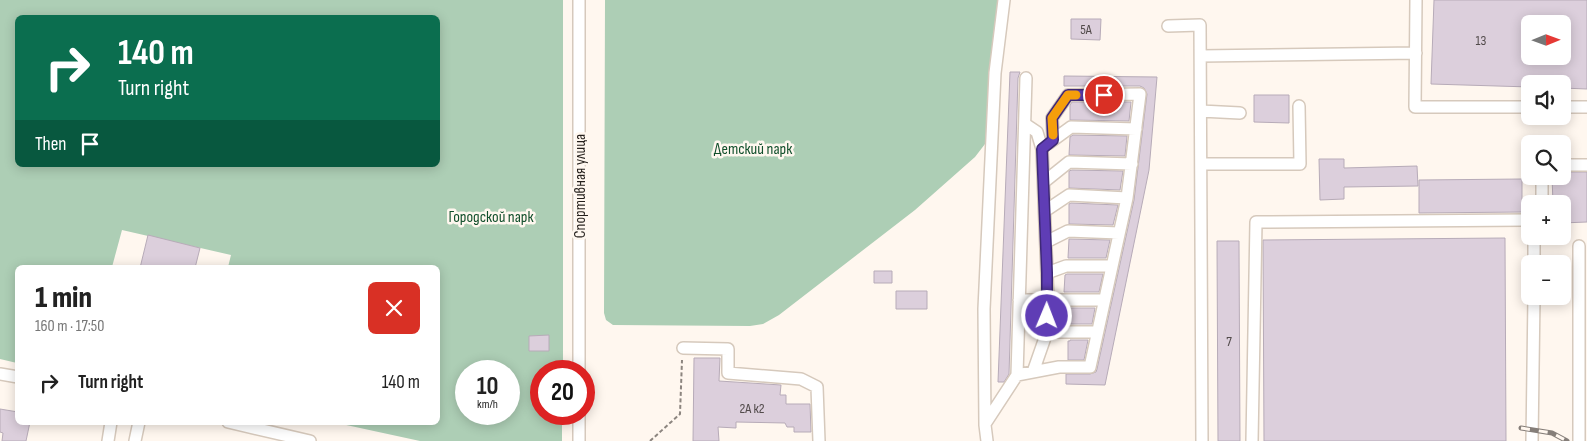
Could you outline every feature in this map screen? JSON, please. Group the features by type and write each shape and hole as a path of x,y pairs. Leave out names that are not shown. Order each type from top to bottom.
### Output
{"street":[{"name":"Спортивная улица","path":"579,0 579,360"},
{"path":"986,441 984,299 996,73 1004,0"},
{"path":"1416,0 1415,107 1521,107"},
{"path":"1168,26 1200,25 1202,441"},
{"path":"1201,56 1416,53"},
{"path":"985,425 1017,375 1026,78"},
{"path":"1017,375 1059,367 1090,367 1127,198 1140,94 1068,95 1052,118 1053,140"},
{"path":"1201,164 1300,164 1299,106"},
{"path":"1571,107 1587,107"},
{"path":"1201,111 1240,112"},
{"path":"1025,124 1036,132 1042,149 1048,300 1047,332 1033,372"},
{"path":"1042,149 1071,127 1136,129"},
{"path":"1044,182 1069,162 1132,164"},
{"path":"1571,166 1587,165"},
{"path":"1045,211 1069,196 1127,198"},
{"path":"1252,441 1256,222 1521,220"},
{"path":"1046,242 1068,231 1119,233"},
{"path":"1579,441 1580,246"},
{"path":"1047,273 1066,266 1112,266"},
{"path":"1020,300 1104,300"},
{"path":"1532,441 1534,305"},
{"path":"1047,332 1098,332"},
{"path":"683,348 728,349 728,373 801,379 817,387 819,441"},
{"path":"0,374 15,377"},
{"path":"108,441 111,425"},
{"path":"135,441 138,425"},
{"path":"241,425 310,441"},
{"path":"579,425 579,441"}],"path":[{"path":"650,441 680,414 683,348"}],"green space":[{"name":"Городской парк","path":"0,0 563,0 563,360 530,360 530,425 562,425 562,441 420,441 346,425 440,425 440,265 228,265 231,255 122,230 113,265 15,265 15,363 0,359"},
{"name":"Детский парк","path":"605,0 998,0 985,144 975,157 915,210 779,315 763,324 750,326 613,325 606,320 604,313"}],"building":[{"path":"1434,0 1587,0 1587,89 1571,88 1571,75 1521,75 1521,87 1431,84"},
{"path":"1071,19 1101,19 1100,40 1071,39"},
{"path":"1010,72 1020,72 1018,78 1009,374 1004,382 998,382"},
{"path":"1064,76 1157,77 1149,170 1105,385 1066,384 1066,374 1090,374 1096,372 1097,369 1134,200 1147,94 1144,88 1140,86 1064,86"},
{"path":"1254,95 1289,95 1289,123 1254,122"},
{"path":"1072,102 1131,102 1129,121 1070,120 1070,105"},
{"path":"1073,135 1127,136 1125,156 1069,155 1070,137"},
{"path":"1319,159 1344,159 1344,168 1417,166 1418,186 1344,187 1344,199 1320,200"},
{"path":"1069,171 1123,171 1120,190 1069,188"},
{"path":"1571,172 1587,172 1587,222 1571,223 1571,195 1553,195 1552,185 1571,185"},
{"path":"1521,179 1521,212 1419,213 1419,180"},
{"path":"1069,204 1118,205 1113,225 1069,224"},
{"path":"148,235 200,248 196,265 141,265"},
{"path":"1505,238 1506,441 1264,441 1263,240"},
{"path":"1069,239 1110,240 1106,258 1068,258"},
{"path":"1217,241 1239,241 1240,441 1218,441"},
{"path":"874,271 892,271 892,283 874,283"},
{"path":"1103,274 1099,292 1064,292 1065,275"},
{"path":"896,291 927,291 927,309 896,309"},
{"path":"1070,308 1095,308 1092,324 1070,324"},
{"path":"549,335 549,351 529,351 529,336"},
{"path":"1088,340 1084,360 1068,360 1068,341"},
{"path":"694,358 720,358 719,381 781,385 780,395 786,395 786,404 810,404 811,432 794,432 794,427 787,427 785,423 736,422 736,428 718,427 719,441 693,441"},
{"path":"0,409 15,412 15,425 29,425 26,441 2,441 3,433 0,432"}],"railway":[{"path":"1521,428 1552,433 1567,441"}],"slow traffic":[{"path":"1053,135 1052,118 1068,95 1076,95"}],"route":[{"path":"1047,316 1042,149 1053,140 1052,118 1068,95 1104,95"}]}
